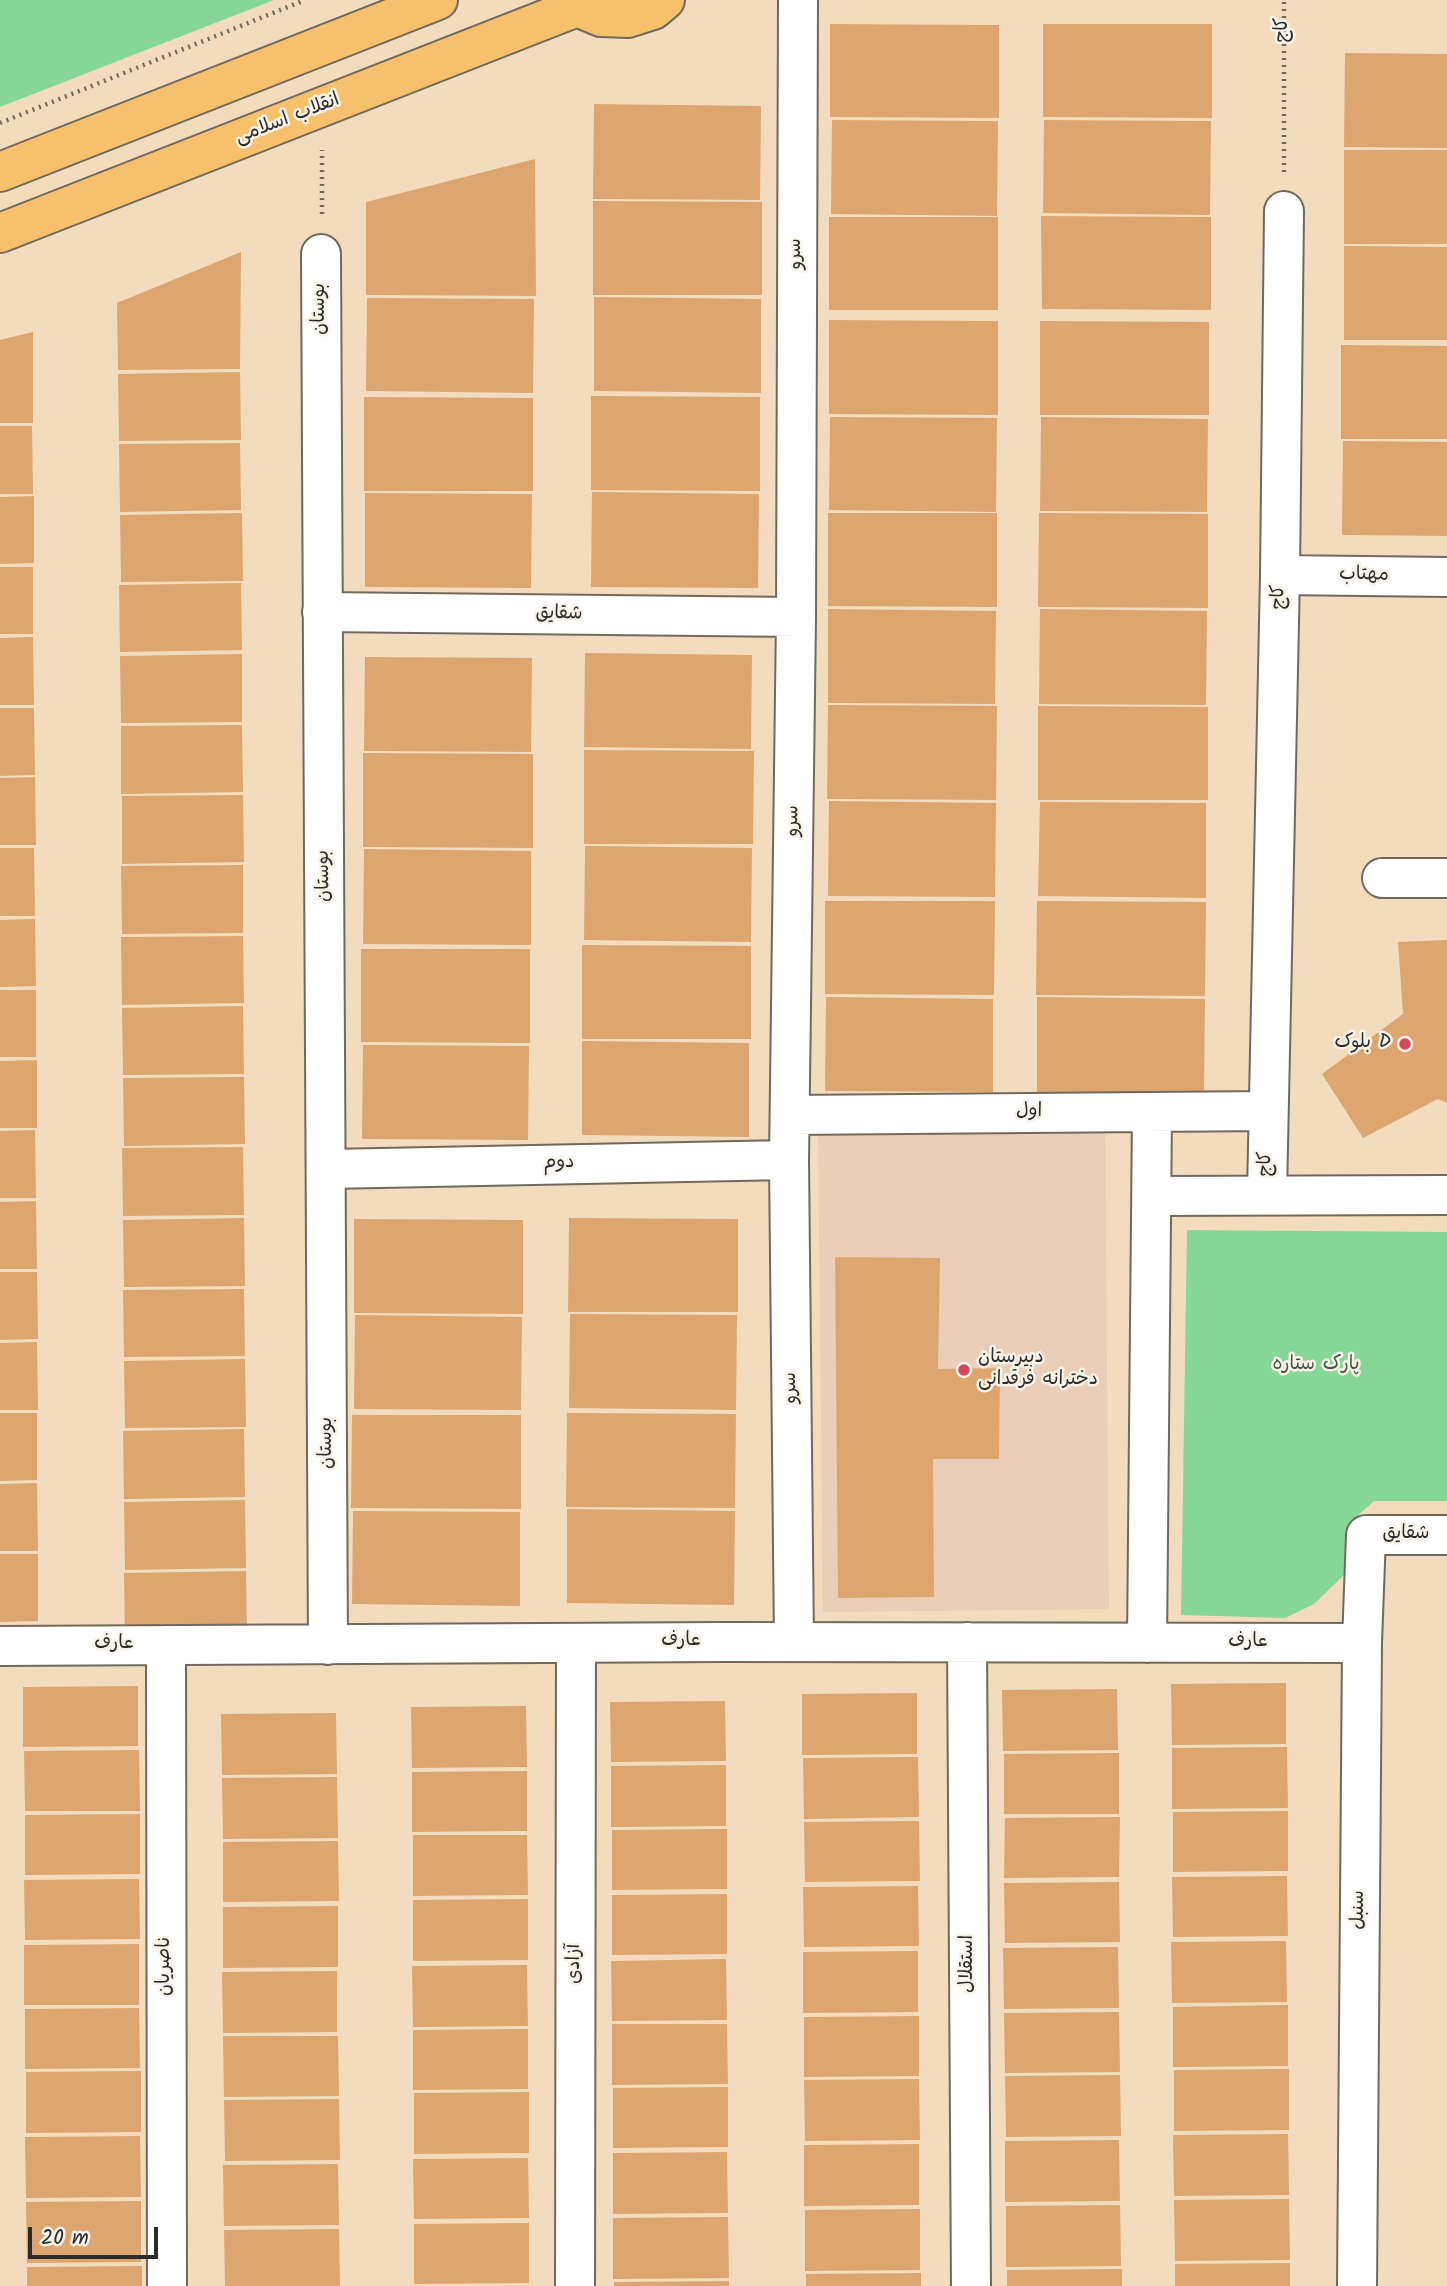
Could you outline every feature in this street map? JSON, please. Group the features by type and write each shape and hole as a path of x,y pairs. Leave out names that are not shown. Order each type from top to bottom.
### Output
{"main road":[{"path":"0,172 438,0"},
{"name":"انقلاب اسلامی","path":"0,233 323,107 573,4 601,17 628,18 653,10 666,0"}],"street":[{"name":"سرو","path":"794,1642 789,1160 796,617 798,0"},
{"name":"کاج","path":"1267,1194 1280,575 1284,211"},
{"name":"بوستان","path":"321,254 321,612 328,1169 328,1645"},
{"name":"مهتاب","path":"1280,575 1447,577"},
{"name":"شقایق","path":"321,612 796,617"},
{"path":"1382,878 1447,878"},
{"name":"اول","path":"790,1115 1268,1111"},
{"path":"1147,1643 1153,1112"},
{"name":"دوم","path":"328,1169 789,1160"},
{"path":"1153,1196 1447,1195"},
{"name":"شقایق","path":"1366,1535 1447,1535"},
{"name":"سنبل","path":"1357,2286 1362,1643 1366,1535"},
{"name":"عارف","path":"0,1646 794,1642 1362,1643"},
{"name":"استقلال","path":"967,1642 971,2286"},
{"name":"آزادی","path":"575,2286 576,1643"},
{"name":"ناصریان","path":"166,1646 167,2286"}],"path":[{"path":"0,123 305,0"},
{"name":"کاج","path":"1284,0 1284,211"},
{"path":"321,254 323,107"}],"shaded area":[{"name":"دبیرستان دخترانه فرقدانی","path":"1105,1128 1109,1609 823,1612 818,1131"}],"green space":[{"path":"0,0 274,0 0,107"},
{"name":"پارک ستاره","path":"1187,1230 1447,1232 1447,1501 1374,1501 1354,1519 1346,1573 1314,1604 1285,1618 1181,1615"}],"building":[{"path":"830,24 999,25 999,118 830,117"},
{"path":"1043,24 1212,24 1212,118 1043,117"},
{"path":"1345,53 1447,54 1447,148 1344,147"},
{"path":"594,104 761,106 760,200 593,199"},
{"path":"832,120 998,121 997,216 831,214"},
{"path":"1044,120 1211,121 1210,215 1043,213"},
{"path":"1344,150 1447,150 1447,244 1344,244"},
{"path":"535,159 536,296 366,295 366,202"},
{"path":"593,201 762,202 762,295 593,295"},
{"path":"1041,216 1211,217 1211,310 1042,309"},
{"path":"829,217 998,217 998,310 829,310"},
{"path":"1344,246 1447,247 1447,340 1344,340"},
{"path":"241,252 240,369 118,370 117,303"},
{"path":"594,297 761,299 761,393 594,391"},
{"path":"367,298 534,299 533,393 366,391"},
{"path":"829,320 998,321 998,415 829,414"},
{"path":"1040,321 1209,322 1209,415 1040,415"},
{"path":"33,332 33,423 0,423 0,340"},
{"path":"1341,345 1447,346 1447,439 1341,439"},
{"path":"240,372 241,440 119,441 118,374"},
{"path":"591,396 760,397 760,491 591,490"},
{"path":"364,397 533,398 533,491 364,491"},
{"path":"830,417 997,418 996,512 829,510"},
{"path":"1041,417 1208,419 1207,512 1040,511"},
{"path":"0,426 32,426 33,494 0,494"},
{"path":"1343,441 1447,442 1447,536 1342,535"},
{"path":"240,443 241,510 120,512 119,444"},
{"path":"592,492 759,494 758,588 591,587"},
{"path":"365,493 532,494 531,588 365,587"},
{"path":"34,496 34,563 0,564 0,497"},
{"path":"242,513 243,581 121,582 120,515"},
{"path":"828,513 997,513 997,607 828,606"},
{"path":"1039,513 1208,514 1208,608 1038,607"},
{"path":"0,567 33,567 33,634 0,634"},
{"path":"241,583 242,650 120,652 119,585"},
{"path":"828,609 996,611 995,704 828,703"},
{"path":"1040,609 1207,611 1206,705 1039,704"},
{"path":"33,637 34,705 0,705 0,638"},
{"path":"585,653 752,655 751,749 584,747"},
{"path":"242,654 242,722 121,723 120,656"},
{"path":"365,657 532,658 531,752 364,751"},
{"path":"828,705 997,706 996,800 827,799"},
{"path":"1038,706 1208,707 1208,800 1038,800"},
{"path":"0,708 34,708 35,775 0,776"},
{"path":"242,725 243,792 121,794 121,726"},
{"path":"584,750 754,751 753,844 584,844"},
{"path":"363,753 533,754 533,848 363,847"},
{"path":"35,777 36,845 0,845 0,778"},
{"path":"243,795 244,862 122,864 122,796"},
{"path":"829,801 996,803 995,897 828,896"},
{"path":"1040,802 1206,803 1206,898 1038,896"},
{"path":"585,846 752,848 751,942 584,940"},
{"path":"0,848 34,848 35,916 0,916"},
{"path":"364,849 531,851 531,945 363,944"},
{"path":"243,865 243,933 122,934 121,866"},
{"path":"825,901 995,901 994,995 825,994"},
{"path":"1037,901 1206,902 1205,996 1036,995"},
{"path":"35,919 36,986 0,987 0,920"},
{"path":"243,936 244,1003 122,1005 121,937"},
{"name":"بلوک D","path":"1447,940 1447,1103 1438,1099 1363,1138 1322,1074 1403,1014 1398,942"},
{"path":"582,945 751,946 751,1039 582,1039"},
{"path":"361,949 530,949 530,1043 361,1042"},
{"path":"0,990 36,990 36,1057 0,1057"},
{"path":"826,997 993,999 993,1092 825,1091"},
{"path":"1037,997 1205,999 1204,1093 1037,1092"},
{"path":"243,1006 244,1074 123,1075 122,1008"},
{"path":"582,1041 749,1043 749,1137 582,1135"},
{"path":"363,1045 529,1046 528,1140 362,1139"},
{"path":"37,1060 37,1128 0,1128 0,1061"},
{"path":"244,1077 245,1144 124,1146 123,1078"},
{"path":"35,1130 36,1198 0,1198 0,1131"},
{"path":"243,1147 244,1215 123,1216 122,1148"},
{"path":"36,1201 37,1269 0,1269 0,1202"},
{"path":"244,1218 245,1286 124,1287 123,1220"},
{"path":"569,1218 738,1219 738,1312 568,1312"},
{"path":"354,1219 523,1220 523,1314 354,1313"},
{"path":"835,1257 940,1258 938,1369 1000,1368 999,1459 933,1459 934,1597 838,1598"},
{"path":"0,1272 37,1272 38,1339 0,1340"},
{"path":"244,1289 245,1356 124,1357 123,1290"},
{"path":"570,1314 737,1315 736,1410 569,1408"},
{"path":"355,1315 522,1317 521,1410 354,1409"},
{"path":"37,1342 38,1410 0,1410 0,1343"},
{"path":"245,1359 246,1427 125,1428 124,1361"},
{"path":"0,1413 37,1413 37,1480 0,1481"},
{"path":"567,1413 736,1414 735,1508 566,1507"},
{"path":"352,1415 521,1415 521,1509 351,1508"},
{"path":"244,1429 245,1497 124,1499 123,1431"},
{"path":"37,1483 38,1551 0,1551 0,1484"},
{"path":"245,1500 246,1568 125,1570 124,1502"},
{"path":"567,1509 735,1511 734,1605 567,1603"},
{"path":"353,1511 520,1512 520,1606 352,1604"},
{"path":"0,1554 38,1554 38,1621 0,1622"},
{"path":"246,1571 247,1638 125,1640 124,1573"},
{"path":"1286,1683 1286,1744 1172,1745 1171,1684"},
{"path":"138,1686 138,1746 23,1747 23,1687"},
{"path":"1117,1689 1118,1750 1003,1751 1002,1690"},
{"path":"917,1693 917,1754 802,1755 802,1694"},
{"path":"725,1701 726,1761 611,1762 610,1702"},
{"path":"526,1706 527,1767 412,1768 411,1707"},
{"path":"336,1713 337,1774 222,1775 221,1714"},
{"path":"1287,1747 1288,1808 1172,1809 1172,1748"},
{"path":"139,1750 140,1811 25,1811 24,1751"},
{"path":"1119,1753 1119,1814 1004,1814 1004,1754"},
{"path":"918,1757 919,1817 804,1819 803,1758"},
{"path":"726,1765 726,1826 611,1827 611,1766"},
{"path":"527,1771 527,1831 412,1832 412,1772"},
{"path":"337,1777 338,1838 223,1839 222,1778"},
{"path":"1288,1811 1288,1871 1173,1872 1173,1812"},
{"path":"140,1814 140,1874 25,1875 25,1815"},
{"path":"1120,1817 1119,1877 1004,1878 1005,1818"},
{"path":"919,1821 920,1881 805,1882 804,1822"},
{"path":"727,1829 727,1889 612,1890 612,1830"},
{"path":"413,1835 527,1835 528,1895 413,1896"},
{"path":"338,1841 339,1901 223,1902 223,1842"},
{"path":"1287,1876 1288,1936 1173,1937 1172,1877"},
{"path":"139,1879 140,1939 25,1940 24,1880"},
{"path":"1119,1882 1120,1942 1005,1943 1004,1883"},
{"path":"918,1886 919,1946 804,1947 803,1887"},
{"path":"727,1894 727,1954 612,1955 612,1895"},
{"path":"528,1899 528,1960 413,1961 413,1900"},
{"path":"338,1906 338,1967 223,1968 223,1907"},
{"path":"1286,1941 1287,2002 1172,2003 1171,1942"},
{"path":"139,1944 139,2005 24,2005 24,1945"},
{"path":"1118,1947 1119,2008 1004,2009 1003,1948"},
{"path":"918,1951 918,2012 803,2013 803,1952"},
{"path":"726,1959 727,2020 612,2021 611,1961"},
{"path":"527,1965 528,2026 413,2027 412,1966"},
{"path":"337,1971 337,2032 223,2033 222,1972"},
{"path":"1288,2005 1288,2066 1173,2067 1173,2007"},
{"path":"139,2008 140,2068 25,2069 25,2009"},
{"path":"1119,2012 1120,2072 1005,2073 1004,2013"},
{"path":"919,2016 919,2076 804,2077 804,2017"},
{"path":"612,2024 727,2024 728,2084 612,2085"},
{"path":"528,2029 528,2089 413,2090 413,2030"},
{"path":"223,2036 338,2036 339,2096 224,2097"},
{"path":"1289,2069 1289,2130 1174,2131 1174,2070"},
{"path":"141,2071 141,2132 26,2133 26,2072"},
{"path":"1120,2075 1121,2136 1006,2137 1005,2076"},
{"path":"919,2079 920,2140 805,2141 804,2080"},
{"path":"728,2087 728,2147 613,2148 613,2088"},
{"path":"529,2092 529,2153 414,2154 414,2093"},
{"path":"339,2099 340,2160 225,2161 224,2100"},
{"path":"1288,2134 1289,2195 1174,2196 1173,2135"},
{"path":"140,2136 141,2197 26,2198 25,2137"},
{"path":"1119,2140 1120,2201 1005,2202 1005,2141"},
{"path":"919,2144 919,2205 804,2206 804,2145"},
{"path":"727,2152 728,2213 613,2214 613,2153"},
{"path":"528,2158 529,2218 414,2219 413,2159"},
{"path":"338,2164 339,2225 224,2226 223,2165"},
{"path":"1289,2199 1290,2260 1175,2261 1174,2200"},
{"path":"141,2201 141,2262 27,2263 26,2202"},
{"path":"1120,2205 1121,2266 1006,2267 1006,2206"},
{"path":"920,2209 920,2270 805,2271 805,2210"},
{"path":"728,2217 729,2278 613,2279 613,2218"},
{"path":"529,2223 529,2283 414,2284 414,2224"},
{"path":"339,2229 340,2286 225,2286 224,2230"},
{"path":"1290,2263 1290,2286 1175,2286 1175,2264"},
{"path":"142,2266 142,2286 27,2286 27,2267"},
{"path":"1122,2269 1122,2286 1007,2286 1007,2270"},
{"path":"921,2273 921,2286 806,2286 806,2274"},
{"path":"729,2281 729,2286 614,2286 614,2282"}],"place":[{"name":"بلوک D","path":"1405,1044"},
{"name":"دبیرستان دخترانه فرقدانی","path":"964,1370"}]}
